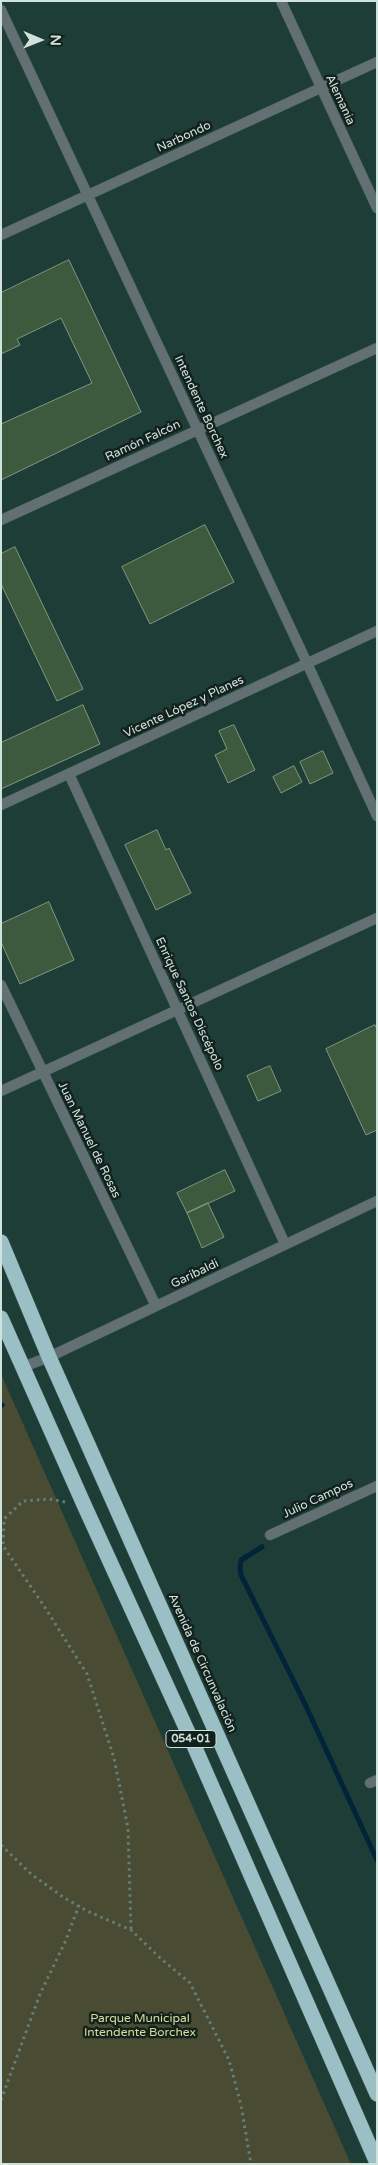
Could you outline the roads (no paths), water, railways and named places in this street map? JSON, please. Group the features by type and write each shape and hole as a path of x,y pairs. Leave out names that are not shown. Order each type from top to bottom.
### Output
{"highway":[{"name":"Avenida de Circunvalación","path":"1,1242 49,1357 377,2094"},
{"name":"054-01","path":"1,1318 192,1741 377,2163"}],"street":[{"name":"Alemania","path":"281,1 377,208"},
{"name":"Intendente Borchex","path":"1,10 377,816"},
{"name":"Narbondo","path":"1,235 377,62"},
{"name":"Ramón Falcón","path":"1,520 377,348"},
{"name":"Vicente López y Planes","path":"1,805 377,631"},
{"name":"Enrique Santos Discépolo","path":"70,774 285,1244"},
{"path":"1,1091 377,918"},
{"name":"Juan Manuel de Rosas","path":"1,985 156,1306"},
{"name":"Garibaldi","path":"23,1367 49,1357 377,1201"},
{"name":"Julio Campos","path":"270,1535 377,1486"}],"waterway":[{"path":"262,1547 241,1560 241,1575 305,1704 377,1860"}],"park label":[{"name":"Parque Municipal Intendente Borchex","path":"140,2026"}]}
